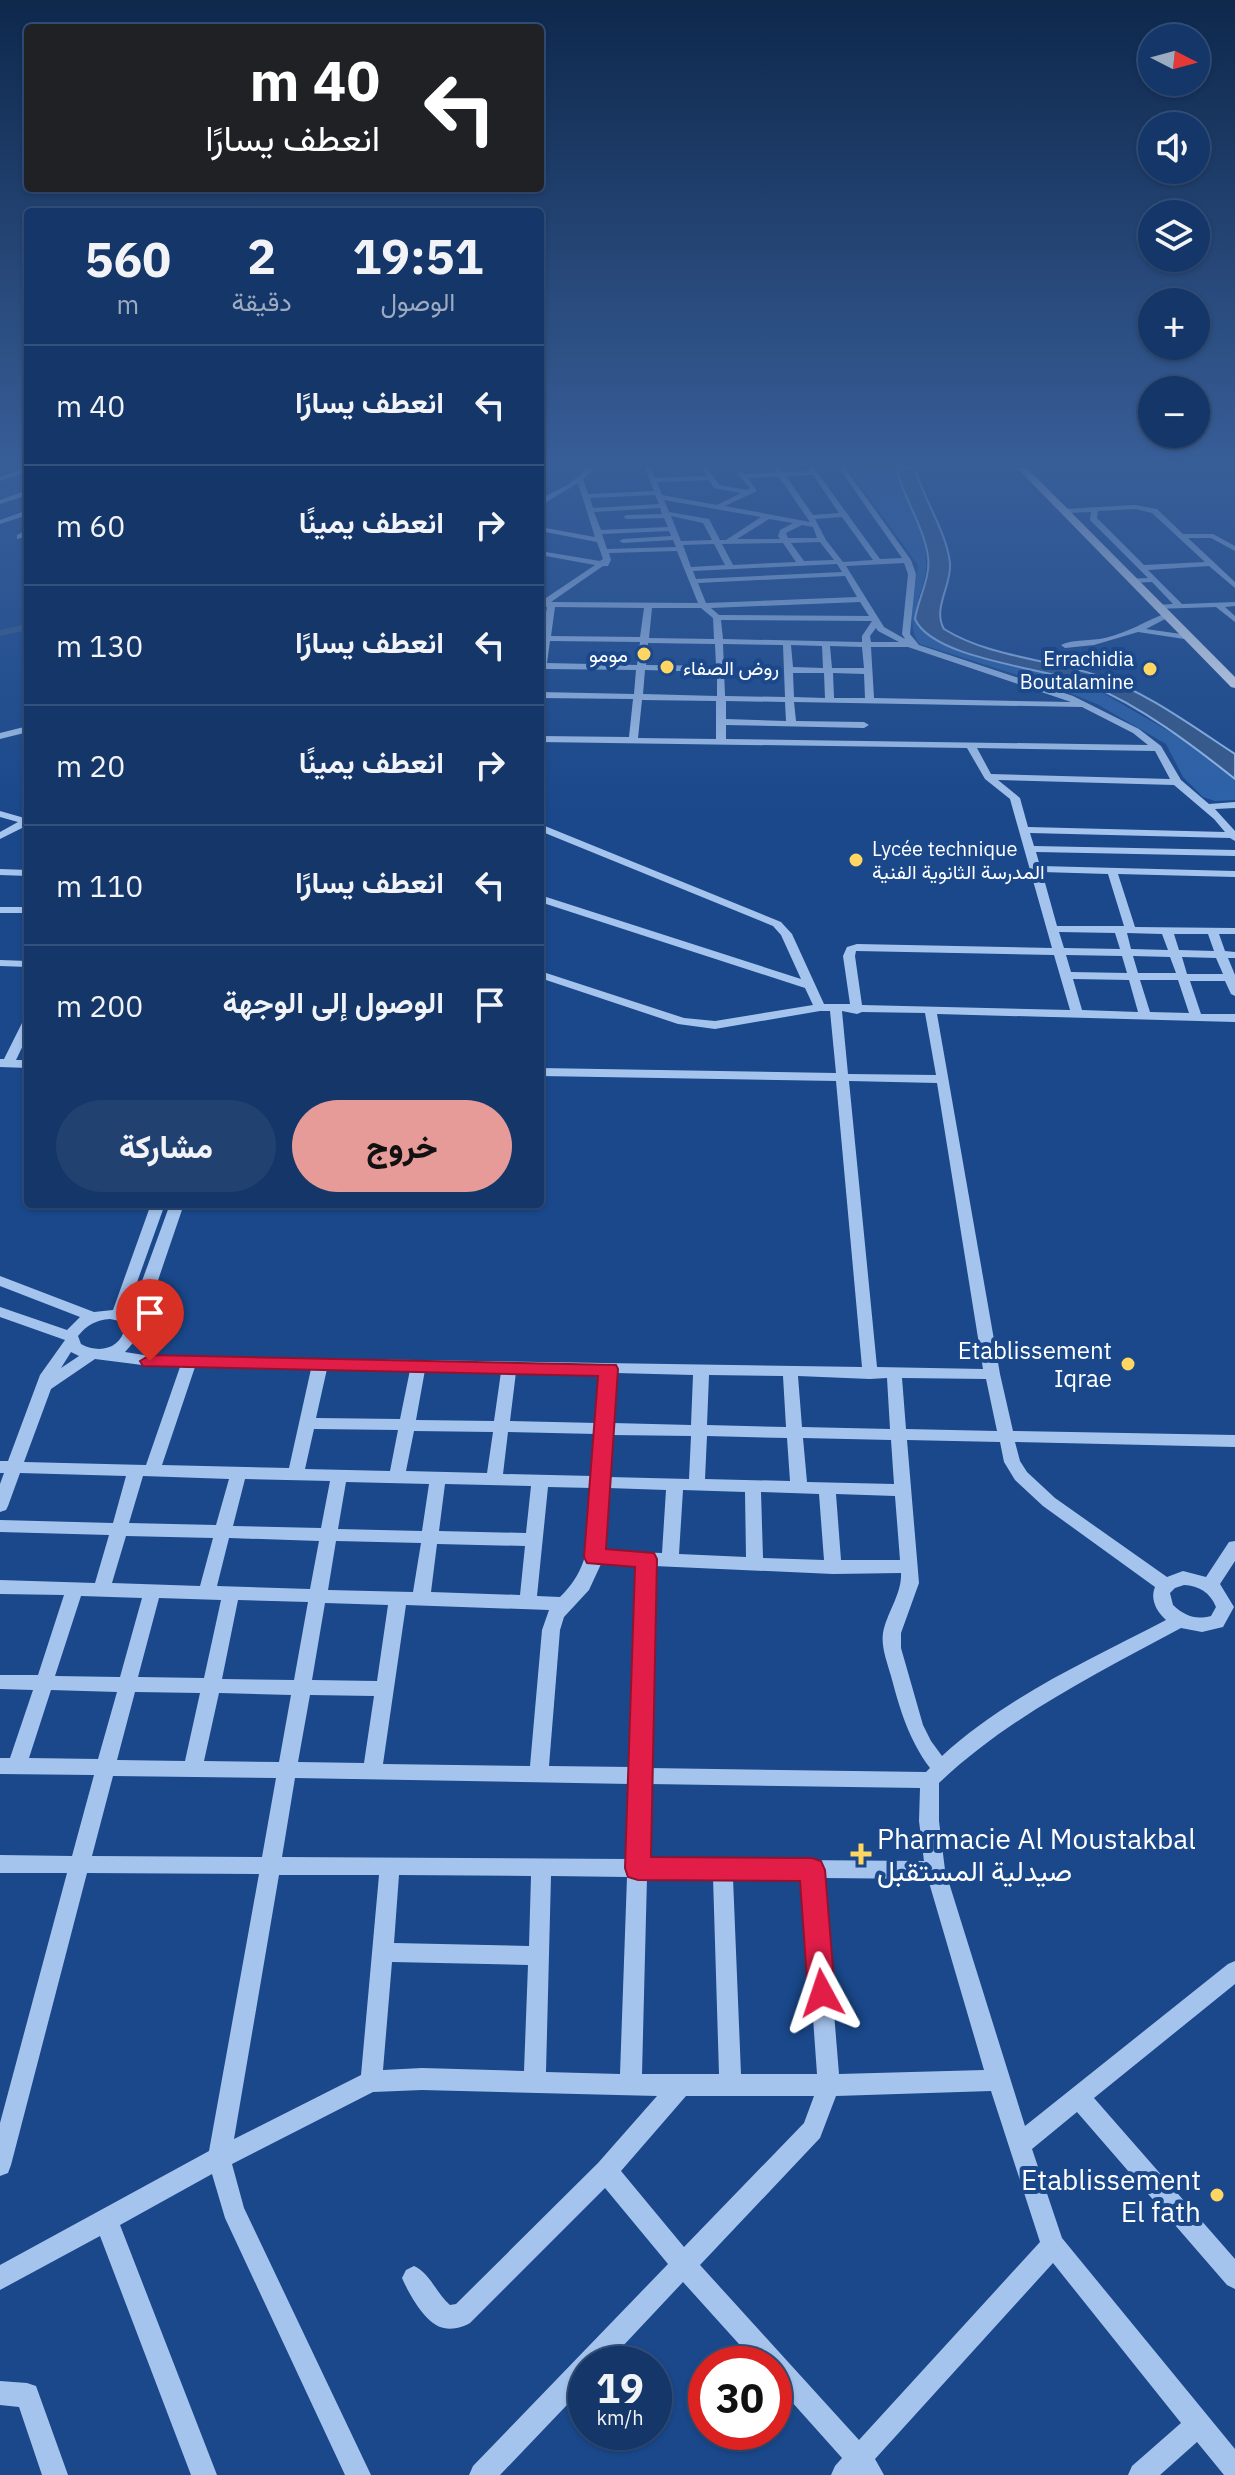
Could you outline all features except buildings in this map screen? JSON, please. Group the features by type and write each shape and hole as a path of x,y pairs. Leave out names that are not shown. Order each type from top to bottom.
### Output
{"main road":[{"path":"1134,584 1235,684"}],"street":[{"path":"544,604 575,584"},
{"path":"696,584 703,606 717,617 875,620"},
{"path":"852,584 875,620 892,636 913,646 1046,688 1136,731 1158,748 1177,782 1234,836"},
{"path":"911,584 906,634 913,646"},
{"path":"1158,584 1180,606"},
{"path":"544,604 703,606 862,599"},
{"path":"1065,645 1103,644 1138,630 1162,611 1180,606 1235,604"},
{"path":"1218,605 1233,617"},
{"path":"633,741 648,606"},
{"path":"717,617 721,742"},
{"path":"868,744 864,725 868,671 865,644 869,628 875,620"},
{"path":"1138,630 1188,638"},
{"path":"544,638 913,646"},
{"path":"787,643 791,723"},
{"path":"826,643 830,700"},
{"path":"544,666 721,669"},
{"path":"788,670 868,671"},
{"path":"544,695 1085,705"},
{"path":"721,722 864,725"},
{"path":"0,736 24,730"},
{"path":"544,739 1158,748"},
{"path":"971,746 988,777 1014,796 1055,929 1077,1014"},
{"path":"988,777 1177,782"},
{"path":"1206,807 1235,805"},
{"path":"0,814 24,821"},
{"path":"0,836 24,824"},
{"path":"544,829 772,920 786,934 820,1007"},
{"path":"1025,830 1234,836"},
{"path":"1030,849 1235,853"},
{"path":"1035,869 1235,874"},
{"path":"1112,871 1127,953 1145,1015"},
{"path":"0,872 24,873"},
{"path":"544,899 810,986"},
{"path":"0,910 24,910"},
{"path":"1055,929 1235,931"},
{"path":"1167,931 1196,1016"},
{"path":"1212,931 1235,992"},
{"path":"857,1010 849,956 854,948 1235,955"},
{"path":"0,963 24,964"},
{"path":"544,975 682,1021 700,1023 728,1024 820,1007 836,1010 1235,1018"},
{"path":"1066,975 1232,978"},
{"path":"836,1010 870,1374"},
{"path":"931,1011 992,1374 1012,1462 1035,1490 1165,1585"},
{"path":"24,1030 4,1063 24,1064"},
{"path":"544,1072 942,1079"},
{"path":"118,1315 157,1208"},
{"path":"44,1386 97,1355 127,1343 176,1208"},
{"path":"0,1281 93,1317"},
{"path":"0,1312 72,1338 79,1351 150,1361 992,1374"},
{"path":"0,1506 7,1468 48,1375 79,1325 93,1317 118,1315 133,1326"},
{"path":"127,1343 150,1361"},
{"path":"102,1590 119,1529 189,1362"},
{"path":"296,1475 320,1364"},
{"path":"397,1478 418,1366"},
{"path":"494,1480 509,1368"},
{"path":"539,1774 551,1630 556,1614 583,1585 595,1557 609,1369"},
{"path":"697,1485 701,1371"},
{"path":"790,1372 799,1487"},
{"path":"894,1374 909,1566 908,1595 896,1620 892,1648 914,1725 936,1775 929,1821 935,1870 998,2080 1053,2245 1235,2469"},
{"path":"307,1423 1235,1441"},
{"path":"7,1468 903,1490"},
{"path":"206,1594 238,1474"},
{"path":"339,1476 219,2158 233,2210 358,2475"},
{"path":"421,1600 438,1479"},
{"path":"528,1602 540,1481"},
{"path":"670,1560 675,1484"},
{"path":"753,1486 755,1564"},
{"path":"827,1488 833,1567"},
{"path":"0,1526 533,1540"},
{"path":"1210,1585 1235,1547"},
{"path":"595,1557 833,1567 909,1566"},
{"path":"631,2085 646,1559"},
{"path":"1183,1578 1210,1585 1222,1598 1229,1620 1200,1626 1179,1621 1164,1607 1161,1592 1165,1585 1183,1578"},
{"path":"0,1587 564,1604"},
{"path":"74,1590 43,1683 8,1766 640,1776 936,1775 990,1726 1037,1697 1179,1621"},
{"path":"0,2165 152,1592"},
{"path":"193,1769 231,1594"},
{"path":"372,1772 398,1599"},
{"path":"0,1682 385,1689"},
{"path":"0,1864 935,1870"},
{"path":"371,2081 390,1867"},
{"path":"535,2082 541,1868"},
{"path":"723,1869 730,2085"},
{"path":"605,2346 812,2130 829,2085 812,1870"},
{"path":"383,1952 539,1956"},
{"path":"1019,2145 1235,1971"},
{"path":"0,2278 219,2158 371,2081 396,2078 631,2085 829,2085 998,2080"},
{"path":"414,2278 436,2309 446,2317 462,2315 606,2171 681,2085"},
{"path":"1078,2096 1235,2277"},
{"path":"606,2171 858,2469 1053,2245"},
{"path":"106,2220 204,2475"},
{"path":"482,2475 568,2385"},
{"path":"0,2393 27,2395 55,2475"},
{"path":"1141,2475 1199,2424"}],"shaded area":[{"path":"916,584 923,584 918,598 956,648 1091,686 1189,743 1235,779 1235,800 1215,801 1203,797 1183,777 1166,744 1097,704 1049,685 920,644 913,629"},
{"path":"925,584 947,584 940,613 944,629 980,646 1096,675 1132,690 1235,754 1235,779 1166,727 1109,694 1071,679 967,653 926,633 915,619"}],"waterway":[{"path":"0,633 24,628"}],"place":[{"name":"مومو","path":"644,654"},
{"name":"روض الصفاء","path":"667,667"},
{"name":"Errachidia Boutalamine","path":"1150,669"},
{"name":"Lycée technique المدرسة الثانوية الفنية","path":"856,860"},
{"name":"Etablissement Iqrae","path":"1128,1364"},
{"name":"Pharmacie Al Moustakbal صيدلية المستقبل","path":"861,1854"},
{"name":"Etablissement El fath","path":"1217,2195"}],"route":[{"path":"150,1361 609,1369 595,1557 646,1559 638,1868 812,1870 822,1993"}]}
